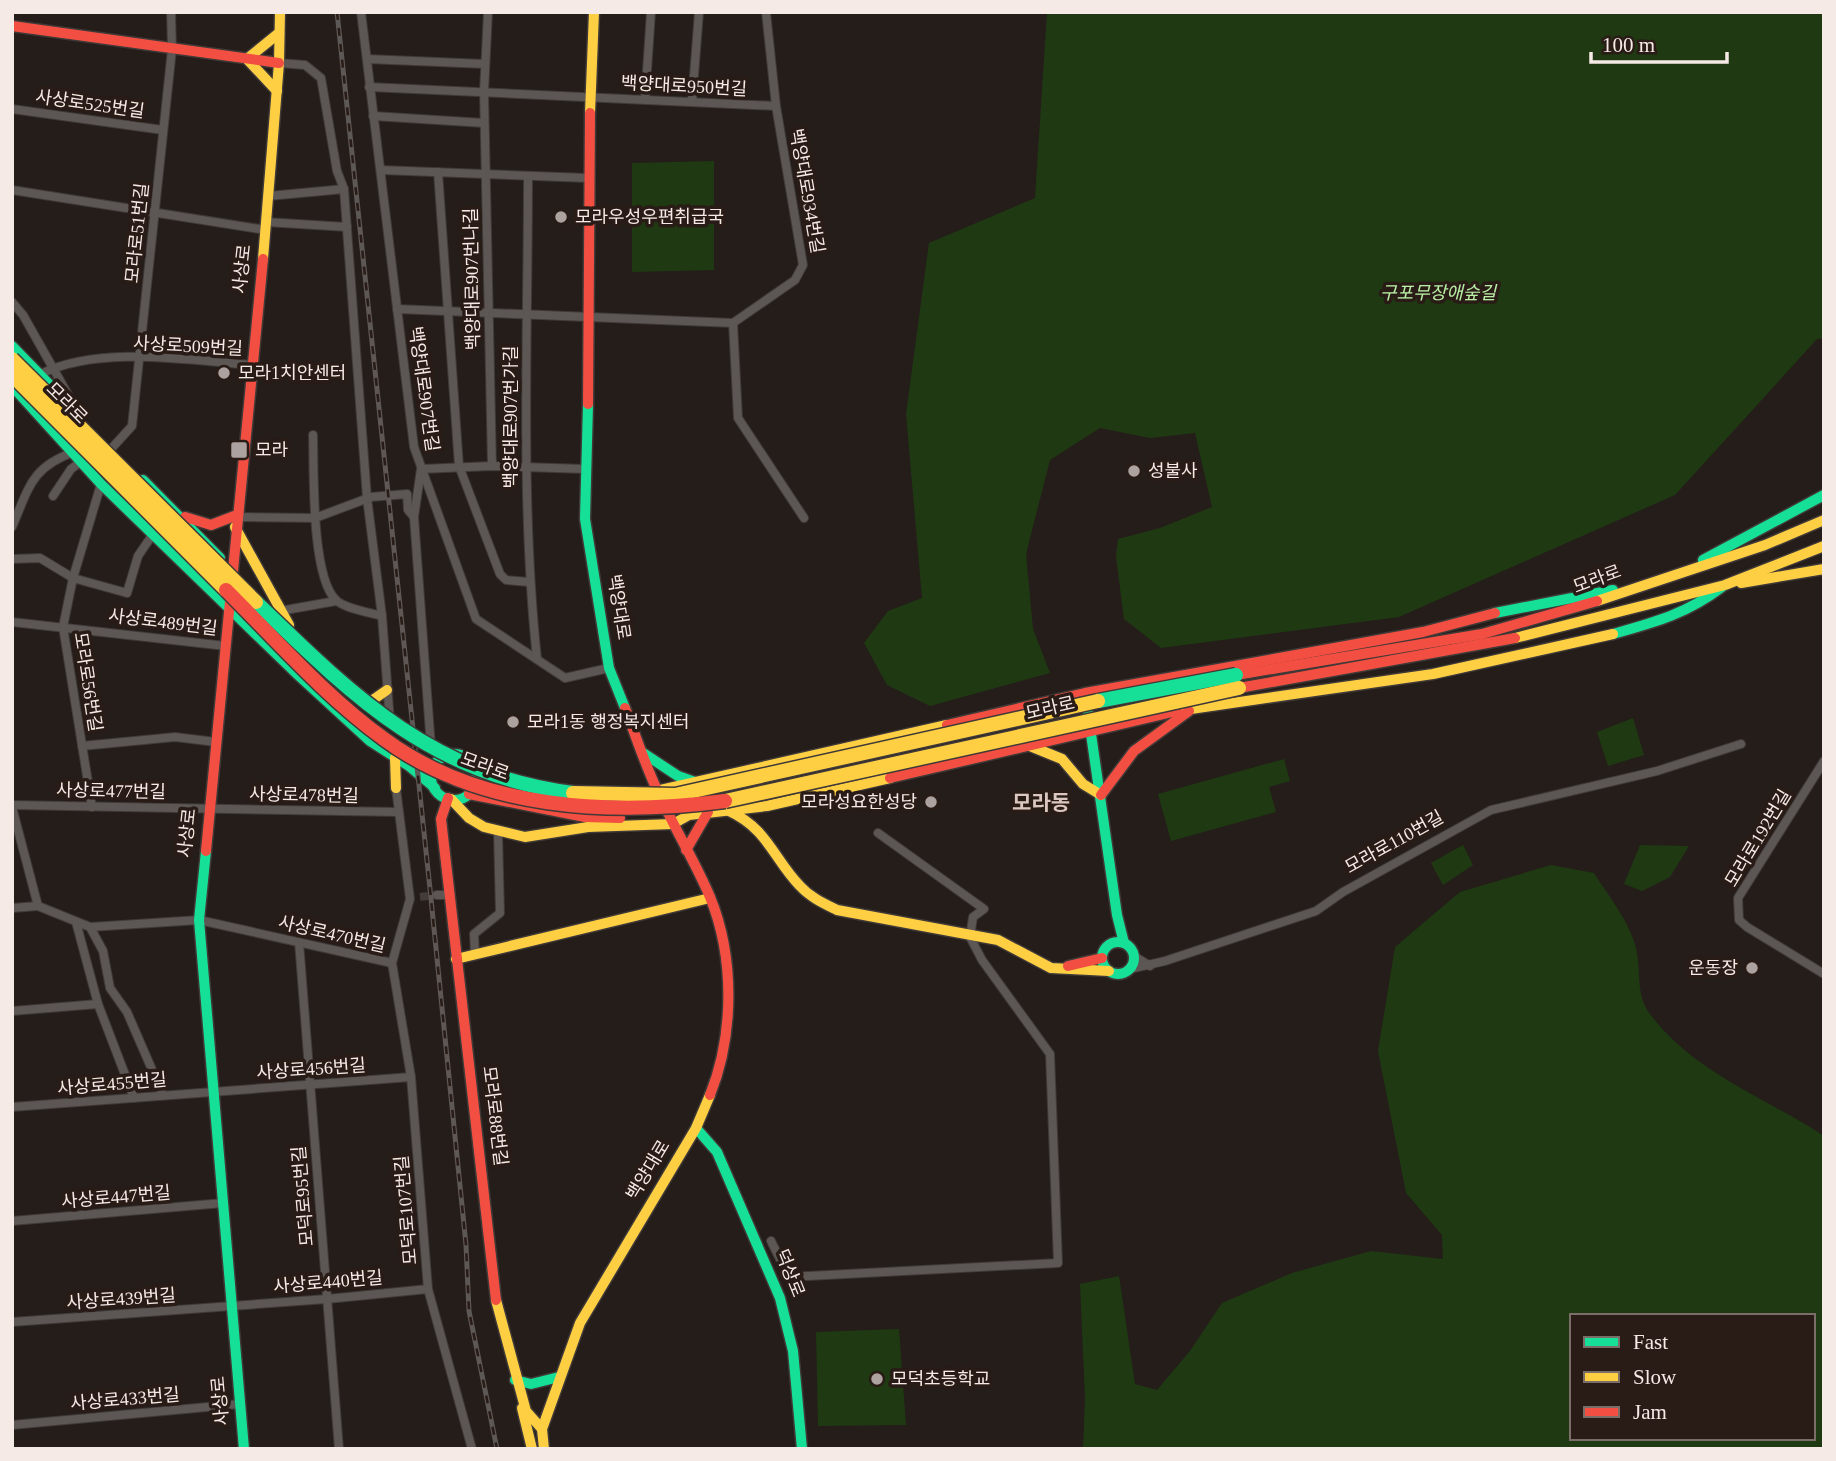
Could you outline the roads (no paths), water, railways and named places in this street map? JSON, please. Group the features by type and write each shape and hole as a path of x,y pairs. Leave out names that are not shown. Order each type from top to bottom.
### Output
{"main road":[{"name":"사상로","path":"244,1449 199,920 266,226 279,64 280,12"},
{"name":"백양대로","path":"544,1449 542,1429 559,1377 589,1304 696,1128 719,1072 726,1035 727,985 723,947 710,898 657,791 609,668 585,519 584,469 590,319 587,178 594,12"},
{"path":"12,26 279,64"},
{"path":"247,59 279,33"},
{"path":"247,59 277,91"},
{"name":"모라로","path":"12,346 48,371 80,416 111,449 367,704 444,757"},
{"name":"모라로","path":"12,359 222,571 341,684 409,737 477,771 568,794 626,797 675,795 1089,703 1535,634 1725,585 1824,546"},
{"name":"모라로","path":"12,375 256,620 383,739 430,766 510,795 561,807 625,811 676,808 731,800 1237,681 1482,634 1563,612 1633,586 1765,545 1824,520"},
{"name":"모라로","path":"12,386 101,484 343,718 435,788"},
{"path":"1685,570 1824,495"},
{"path":"177,513 204,526 222,525 236,520 289,625"},
{"path":"1725,585 1824,569"},
{"name":"모라로","path":"450,799 469,818 498,832 524,838 588,827 670,819 723,809 767,806 1192,708 1433,674 1612,634 1665,620 1696,607 1725,585"},
{"name":"모라로","path":"474,766 502,778 555,788 617,792 657,791 1085,693 1423,632 1513,608 1633,586"},
{"path":"226,639 246,625"},
{"path":"367,704 387,690"},
{"name":"모라로","path":"1085,693 1093,731 1117,915 1118,943"},
{"path":"1029,746 1062,759 1083,785 1101,795 1134,751 1192,708"},
{"path":"642,752 678,776 695,782"},
{"path":"463,755 474,766 477,781 469,794 450,799 435,788 432,770 444,757 463,755"},
{"path":"395,758 397,788"},
{"path":"792,760 808,767 816,775 816,791 811,795"},
{"path":"397,788 413,770"},
{"name":"모라로","path":"469,794 585,817 670,819"},
{"name":"모라로88번길","path":"450,799 441,819 443,895 456,959 497,1308 520,1395 526,1410 542,1429"},
{"path":"723,809 747,817 759,826 767,806"},
{"path":"686,849 708,812"},
{"name":"모라로110번길","path":"759,826 789,876 816,903 837,910 970,937 998,940 1051,968 1105,965 1118,974 1132,963"},
{"path":"456,959 710,898"},
{"path":"1105,965 1106,948 1118,943 1132,963"},
{"name":"덕상로","path":"696,1128 717,1152 788,1321 799,1390 802,1449"},
{"path":"515,1380 531,1384 559,1377"},
{"path":"520,1395 532,1449"}],"street":[{"name":"모라로51번길","path":"111,449 132,426 172,49 171,12"},
{"name":"백양대로907번길","path":"361,12 414,447 476,619 565,678 609,668"},
{"name":"백양대로907번나길","path":"488,12 484,92 492,466"},
{"path":"645,100 651,12"},
{"path":"692,101 699,12"},
{"name":"백양대로934번길","path":"733,323 795,280 803,265 776,106 765,12"},
{"path":"367,59 485,64"},
{"path":"279,64 305,65 321,78 337,171 344,189 367,498 382,616 390,722"},
{"path":"369,87 590,97"},
{"name":"백양대로950번길","path":"590,97 776,106"},
{"name":"사상로525번길","path":"12,109 163,130"},
{"path":"373,116 485,122"},
{"path":"381,170 587,178"},
{"path":"438,172 459,466 500,574 506,580 529,582"},
{"name":"백양대로907번가길","path":"528,176 526,467 529,582 537,659"},
{"path":"268,196 344,189"},
{"path":"12,190 266,226 347,227"},
{"path":"12,302 48,371"},
{"path":"397,309 733,323 738,418 804,518"},
{"name":"사상로509번길","path":"48,371 61,364 139,357 252,365"},
{"path":"313,435 316,518 323,580 336,601"},
{"path":"53,496 78,456"},
{"path":"12,527 36,475 49,461 78,456"},
{"path":"431,747 414,517 421,469 492,466 584,469"},
{"name":"모라로56번길","path":"92,807 63,627 73,578 101,484"},
{"path":"236,520 316,518 367,498 407,494 408,510 414,517"},
{"path":"12,559 40,558 73,578 127,593 138,556 153,534"},
{"path":"280,611 336,601 382,616"},
{"name":"사상로489번길","path":"12,622 226,639"},
{"path":"82,746 175,737 216,742"},
{"name":"모라로110번길","path":"1132,963 1150,966 1316,911 1343,892 1491,810 1662,769 1741,744"},
{"name":"모라로192번길","path":"1824,761 1738,898 1739,920 1824,974"},
{"path":"397,788 410,899 420,897"},
{"path":"12,806 38,906"},
{"name":"사상로477번길","path":"12,806 209,809"},
{"name":"사상로478번길","path":"209,809 398,812"},
{"path":"475,954 474,934 500,913 498,832"},
{"path":"878,833 984,909 973,918 970,937"},
{"name":"사상로470번길","path":"90,927 199,920 392,964 410,899"},
{"path":"12,908 38,906 90,927 103,951 110,988 127,1013 163,1095"},
{"path":"76,922 99,1004 134,1098"},
{"name":"덕상로","path":"771,1241 789,1277 1058,1263 1049,1054 982,960 970,937"},
{"name":"모덕로95번길","path":"299,942 339,1449"},
{"path":"1132,963 1150,966"},
{"name":"모덕로107번길","path":"392,964 411,1077 428,1289 472,1449"},
{"path":"12,1011 99,1004"},
{"name":"사상로456번길","path":"214,1091 411,1077"},
{"name":"사상로455번길","path":"12,1107 214,1091"},
{"name":"사상로447번길","path":"12,1222 223,1203"},
{"name":"사상로440번길","path":"232,1306 428,1289"},
{"name":"사상로439번길","path":"12,1322 232,1306"},
{"name":"사상로433번길","path":"12,1425 240,1404"}],"tunnel":[{"path":"420,897 437,895"}],"railway":[{"path":"337,12 430,889 466,1245 469,1311 497,1449"}],"place":[{"name":"모라우성우편취급국","path":"561,217"},
{"name":"모라1치안센터","path":"224,373"},
{"name":"모라","path":"239,450"},
{"name":"성불사","path":"1134,471"},
{"name":"모라1동 행정복지센터","path":"513,722"},
{"name":"모라성요한성당","path":"931,802"},
{"name":"운동장","path":"1752,968"},
{"name":"모덕초등학교","path":"877,1379"}],"district":[{"name":"모라동","path":"1041,803"}],"park label":[{"name":"구포무장애숲길","path":"1438,293"}]}
